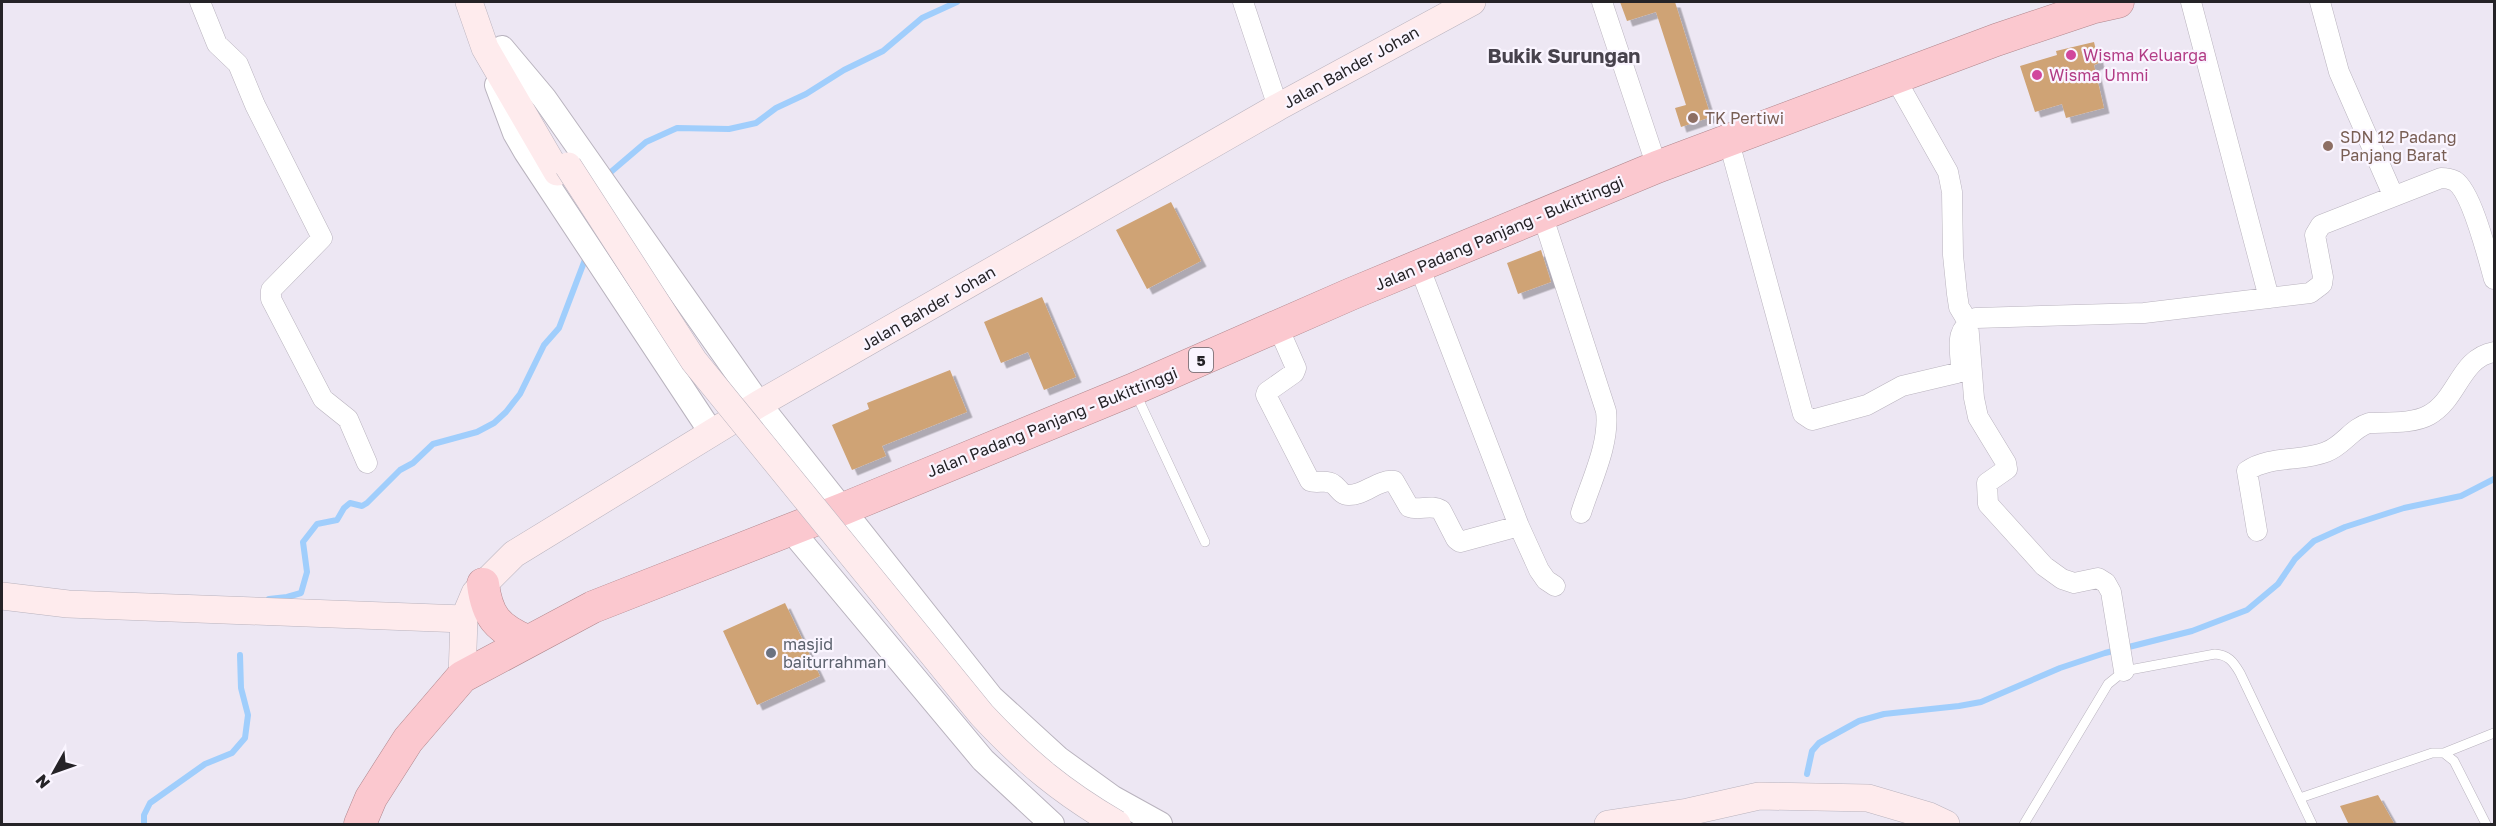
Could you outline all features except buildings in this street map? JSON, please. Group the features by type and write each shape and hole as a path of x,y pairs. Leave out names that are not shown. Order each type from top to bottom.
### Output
{"highway":[{"name":"Jalan Padang Panjang - Bukittinggi","path":"360,825 371,798 408,740 462,677 593,607 791,530 1134,389 1419,266 1658,167 1996,40 2091,8 2118,2"},
{"path":"483,584 489,612 498,624 508,633 527,641"}],"main road":[{"name":"Jalan Bahder Johan","path":"462,677 464,619 475,593 514,554 759,404 1278,107 1472,2"},
{"path":"471,6 562,169 688,375 972,725 1038,789 1089,825"},
{"path":"562,169 694,361 982,716 1015,751 1045,777 1081,804 1117,825"},
{"path":"2,596 68,604 464,619"},
{"path":"1608,825 1696,818 1759,796 1868,798 1929,816 1946,825"}],"street":[{"path":"200,2 217,44 238,64 255,105 322,237 272,290 271,299 323,399 348,419 367,463"},
{"path":"1243,2 1278,107"},
{"path":"1602,2 1658,167"},
{"path":"2191,2 2269,298"},
{"path":"2320,2 2339,72 2393,195"},
{"path":"493,48 544,98 759,404 991,697 1059,759 1113,798 1160,825"},
{"path":"493,48 499,91 520,142 711,432"},
{"path":"1895,78 1948,172 1952,192 1953,255 1957,294 1959,307 1968,322 1974,398 1978,417 2006,463 2007,469 1987,483 1988,504 2044,566 2062,579 2074,583 2098,578 2106,583 2111,592 2124,671"},
{"path":"1729,142 1803,414 1812,420 1868,405 1902,386 1957,373 1961,368 1959,335 1968,322 1977,318 2144,313 2310,293 2318,289 2323,277 2315,235 2321,225 2441,178 2454,180 2460,185 2486,219 2494,279"},
{"path":"1542,214 1608,423 1581,513"},
{"path":"1419,266 1519,526 1539,570 1546,580 1555,586"},
{"path":"1278,327 1296,368 1294,373 1266,395 1310,481 1331,482 1346,495 1387,481 1394,481 1408,507 1414,509 1437,507 1442,510 1456,540 1460,542 1519,526"},
{"path":"2257,531 2247,471 2258,464 2328,452 2361,425 2427,417 2444,403 2472,363 2483,354 2494,352"},
{"path":"791,530 983,760 1052,825"}],"lane":[{"path":"1134,389 1205,542"},
{"path":"2024,825 2108,684 2124,671 2215,654 2225,655 2240,673 2312,825"},
{"path":"2300,798 2432,753 2444,753 2494,733"},
{"path":"2444,753 2454,762 2486,825"}],"waterway":[{"path":"605,177 646,142 677,128 729,129 756,123 776,108 883,51 922,18 957,2"},
{"path":"269,599 301,593 307,572 303,542 317,524 337,520 350,503 362,506 367,503 400,470 413,463 433,444 477,432 494,423 506,412 520,394 544,345 559,328 586,257"},
{"path":"1807,774 1812,751 1819,743 1859,721 1884,714 1981,702 2060,668 2105,653 2192,631 2247,610 2278,584 2295,559 2314,541 2345,527 2404,508 2461,496 2494,479"},
{"path":"144,824 144,815 150,803 205,764 232,753 245,738 248,715 241,688 240,655"}],"place":[{"name":"Wisma Keluarga","path":"2071,55"},
{"name":"Wisma Ummi","path":"2037,75"},
{"name":"TK Pertiwi","path":"1693,118"},
{"name":"SDN 12 Padang Panjang Barat","path":"2328,146"},
{"name":"masjid baiturrahman","path":"771,653"}],"district":[{"name":"Bukik Surungan","path":"1564,55"}]}
